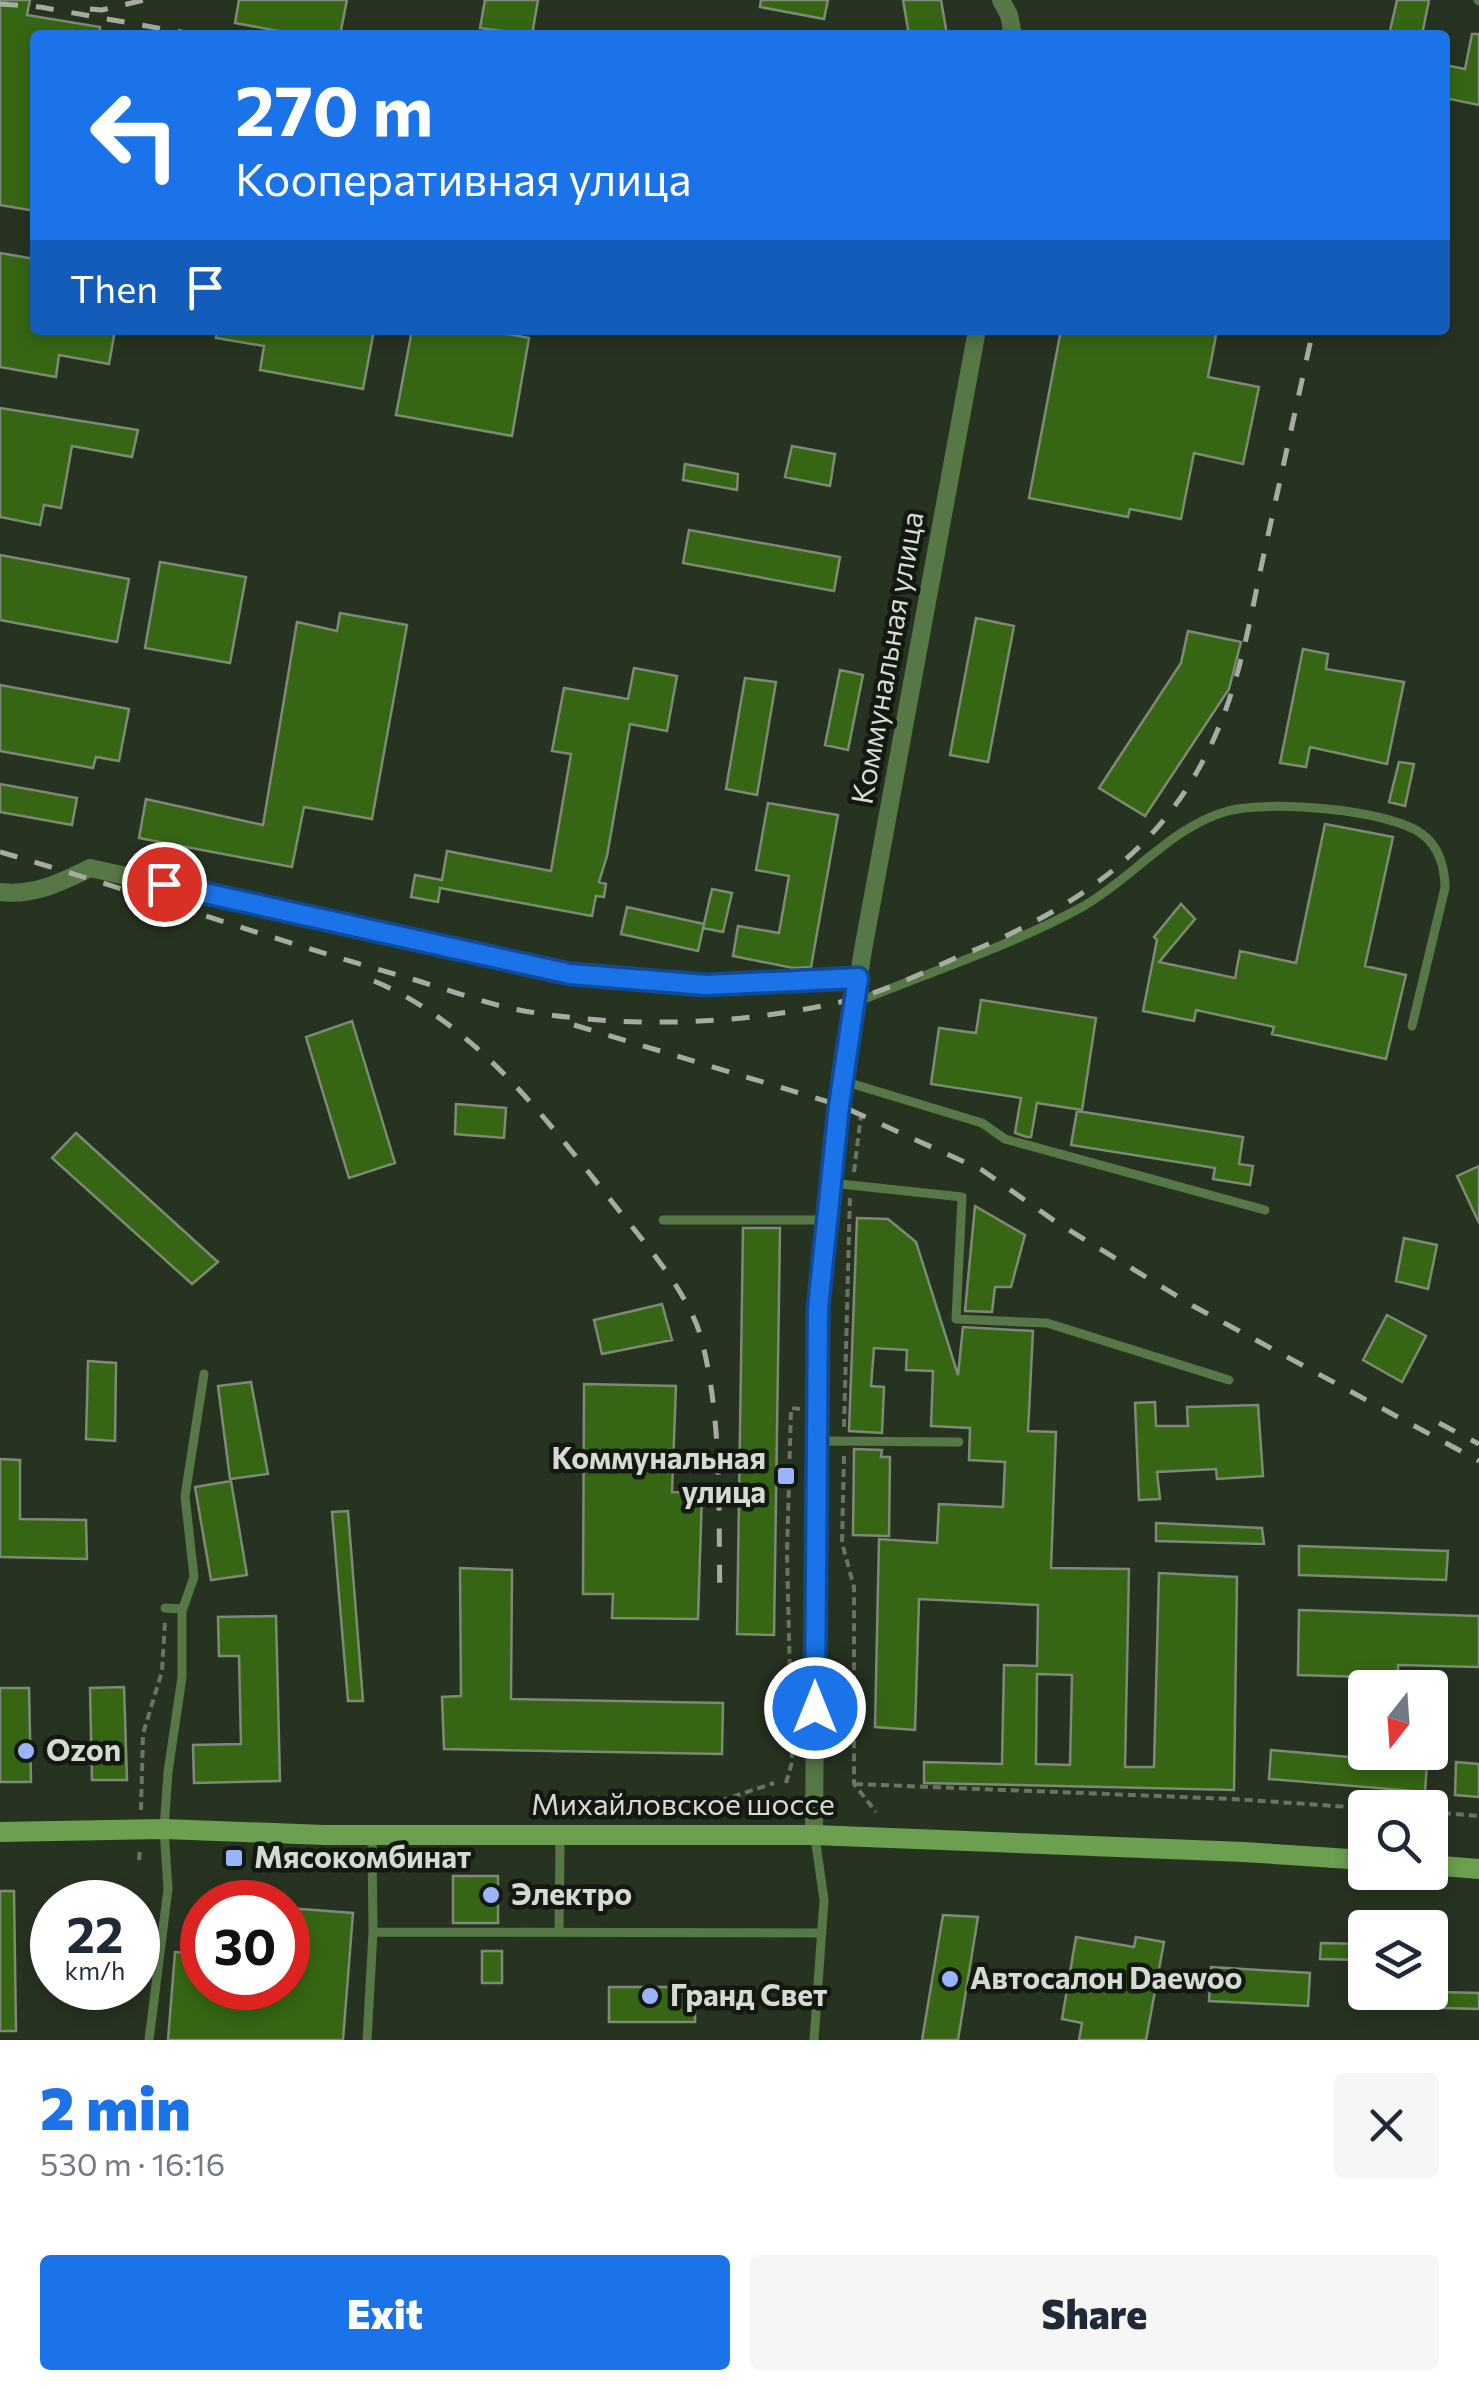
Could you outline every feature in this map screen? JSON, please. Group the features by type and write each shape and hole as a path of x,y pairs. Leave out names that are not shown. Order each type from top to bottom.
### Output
{"main road":[{"name":"Михайловское шоссе","path":"0,1832 164,1829 372,1835 814,1835 1348,1859"},
{"path":"1448,1866 1479,1868"}],"street":[{"path":"1001,0 1011,30"},
{"name":"Коммунальная улица","path":"814,1835 818,1308 827,1220 858,978 976,335"},
{"path":"0,892 23,894 90,868 570,974 706,985 858,978"}],"lane":[{"path":"854,1004 1036,931 1087,904 1204,819 1230,810 1281,804 1404,824 1424,834 1436,850 1445,869 1445,888 1412,1026"},
{"path":"843,1081 982,1122 1005,1139 1265,1210"},
{"path":"831,1183 962,1197 956,1318 1047,1323 1230,1380"},
{"path":"663,1220 827,1220"},
{"path":"148,2040 168,1889 164,1829 182,1677 183,1609 194,1577 185,1496 204,1374"},
{"path":"817,1442 960,1442"},
{"path":"165,1608 183,1609"},
{"path":"368,2040 372,1835"},
{"path":"559,1932 560,1835"},
{"path":"814,1835 824,1900 814,2040"},
{"path":"373,1932 822,1933"}],"path":[{"path":"861,1115 852,1185 842,1543 854,1586 854,1784 876,1812"},
{"path":"786,1783 792,1762 787,1554 792,1408"},
{"path":"139,1860 143,1734 162,1670 165,1608"},
{"path":"708,1805 774,1783"},
{"path":"854,1784 1348,1807"},
{"path":"1448,1813 1479,1816"}],"building":[{"path":"0,0 30,0 27,15 100,30 30,30 30,210 0,205"},
{"path":"239,0 347,0 341,30 273,30 235,23"},
{"path":"485,0 538,0 533,30 480,28"},
{"path":"761,0 828,0 824,19 760,7"},
{"path":"903,0 941,0 946,30 908,30"},
{"path":"1397,0 1429,0 1423,30 1390,30"},
{"path":"1472,34 1479,34 1479,105 1450,99 1450,66 1465,69"},
{"path":"0,253 30,258 30,335 114,335 109,364 59,355 56,377 0,367"},
{"path":"373,335 363,389 260,370 264,346 216,338"},
{"path":"411,335 529,338 512,436 396,415"},
{"path":"1060,335 1216,335 1208,377 1259,387 1243,464 1194,453 1181,519 1130,509 1128,517 1029,498"},
{"path":"0,408 138,430 132,457 72,446 61,508 44,505 40,525 0,517"},
{"path":"792,446 835,454 830,486 785,477"},
{"path":"685,464 738,474 737,490 683,480"},
{"path":"689,530 840,557 834,591 683,563"},
{"path":"0,555 129,579 117,642 0,620"},
{"path":"160,562 246,577 230,663 145,648"},
{"path":"340,613 407,625 372,819 304,807 292,867 139,838 146,799 263,825 297,622 337,631"},
{"path":"976,618 1014,626 988,762 950,755"},
{"path":"1188,631 1241,642 1229,689 1145,816 1099,788 1181,663"},
{"path":"1303,649 1328,654 1326,669 1404,682 1387,764 1310,747 1306,767 1280,763"},
{"path":"634,668 677,676 667,731 630,724 599,882 606,884 604,897 596,896 592,916 440,888 438,902 411,897 415,875 442,880 447,851 551,871 571,754 552,751 564,688 628,699"},
{"path":"840,670 863,675 848,750 825,745"},
{"path":"745,678 776,682 757,795 726,789"},
{"path":"0,685 129,709 119,761 96,757 93,768 0,751"},
{"path":"1399,762 1414,764 1405,806 1389,802"},
{"path":"0,784 77,798 72,825 0,812"},
{"path":"768,803 838,815 811,967 793,968 733,956 738,926 779,933 789,876 756,870"},
{"path":"1325,824 1393,837 1365,966 1406,975 1386,1059 1272,1034 1274,1027 1196,1010 1194,1021 1143,1011 1157,940 1154,937 1181,904 1195,919 1159,962 1235,978 1240,951 1296,963"},
{"path":"712,889 732,893 723,932 703,928"},
{"path":"627,907 704,924 698,951 621,934"},
{"path":"981,1000 1096,1018 1082,1110 1037,1103 1031,1137 1027,1137 1015,1133 1021,1098 931,1084 939,1028 976,1033"},
{"path":"352,1021 395,1163 349,1178 306,1037"},
{"path":"456,1104 506,1108 504,1138 455,1134"},
{"path":"1077,1111 1243,1137 1239,1164 1253,1166 1250,1185 1213,1179 1215,1168 1071,1145"},
{"path":"76,1133 218,1262 192,1284 52,1158"},
{"path":"1479,1166 1479,1223 1457,1176"},
{"path":"975,1206 1025,1235 1011,1287 995,1287 992,1312 965,1311"},
{"path":"857,1218 888,1219 916,1242 958,1375 963,1327 1033,1331 1028,1431 1056,1432 1051,1568 1129,1569 1125,1767 1154,1767 1159,1573 1237,1577 1234,1790 924,1783 924,1762 1002,1764 1004,1665 1037,1666 1038,1605 919,1599 915,1730 875,1727 879,1539 937,1543 939,1504 1003,1507 1005,1462 969,1460 970,1428 931,1426 933,1371 906,1370 907,1350 874,1348 871,1386 884,1387 882,1433 849,1431","holes":["1037,1674 1072,1675 1070,1765 1036,1764"]},
{"path":"743,1228 780,1228 774,1635 737,1634"},
{"path":"1404,1238 1437,1245 1428,1289 1396,1281"},
{"path":"662,1304 672,1340 602,1354 594,1320"},
{"path":"1387,1315 1426,1336 1402,1382 1363,1360"},
{"path":"88,1361 116,1363 115,1441 86,1439"},
{"path":"251,1382 268,1474 230,1479 218,1386"},
{"path":"584,1384 676,1386 672,1492 702,1493 698,1619 612,1618 613,1594 583,1594"},
{"path":"1155,1402 1156,1426 1188,1426 1187,1407 1258,1405 1263,1476 1217,1479 1216,1469 1157,1472 1160,1499 1139,1500 1135,1403"},
{"path":"854,1449 882,1450 881,1457 890,1457 889,1536 853,1535"},
{"path":"0,1459 20,1460 20,1519 86,1520 87,1559 0,1557"},
{"path":"231,1481 247,1575 211,1580 195,1487"},
{"path":"348,1511 363,1701 348,1701 332,1512"},
{"path":"1156,1523 1262,1528 1264,1544 1156,1541"},
{"path":"1299,1546 1448,1551 1446,1580 1299,1575"},
{"path":"460,1568 512,1570 511,1699 723,1703 722,1754 444,1749 442,1697 461,1696"},
{"path":"1299,1610 1479,1616 1479,1667 1398,1665 1398,1670 1348,1670 1348,1676 1298,1675"},
{"path":"276,1616 280,1781 194,1783 193,1745 241,1744 239,1656 219,1656 218,1617"},
{"path":"124,1687 127,1780 92,1780 90,1688"},
{"path":"0,1688 29,1688 31,1782 0,1782"},
{"path":"1271,1750 1348,1757 1348,1770 1427,1770 1425,1790 1269,1779"},
{"path":"1456,1762 1479,1764 1479,1797 1455,1795"},
{"path":"453,1876 498,1876 498,1923 453,1923"},
{"path":"0,1891 14,1891 16,2031 0,2031"},
{"path":"310,1910 353,1913 343,2040 168,2040 175,1952 180,1952 180,2010 310,2010"},
{"name":"Автосалон Daewoo","path":"943,1915 978,1917 958,2040 922,2040"},
{"path":"1076,1937 1134,1947 1136,1937 1164,1942 1146,2040 1079,2040 1082,2023 1062,2019"},
{"path":"1321,1943 1348,1944 1348,1960 1320,1959"},
{"path":"482,1951 502,1951 502,1983 482,1983"},
{"path":"1211,1967 1310,1973 1308,2006 1209,2001"},
{"path":"609,1987 695,1987 695,2022 609,2022"},
{"path":"1448,1992 1479,1993 1479,2009 1448,2008"}],"railway":[{"path":"90,9 144,0"},
{"path":"0,4 40,7 169,30"},
{"path":"0,852 479,1000 564,1017 687,1022 769,1015 865,996 896,984 1008,935 1076,897 1135,851 1185,792 1216,734 1240,662 1312,335"},
{"path":"374,981 447,1024 511,1081 644,1242 689,1307 702,1341 713,1405 720,1599"},
{"path":"574,1025 839,1105 982,1170 1056,1222 1195,1307 1479,1461"},
{"path":"1439,1423 1479,1444"}],"place":[{"name":"Коммунальная улица","path":"786,1476"},
{"name":"Ozon","path":"26,1751"},
{"name":"Мясокомбинат","path":"234,1858"},
{"name":"Электро","path":"491,1895"},
{"name":"Автосалон Daewoo","path":"950,1979"},
{"name":"Гранд Свет","path":"650,1996"}],"route":[{"path":"164,884 570,974 706,985 858,978 839,1106 818,1308 815,1708"}]}
